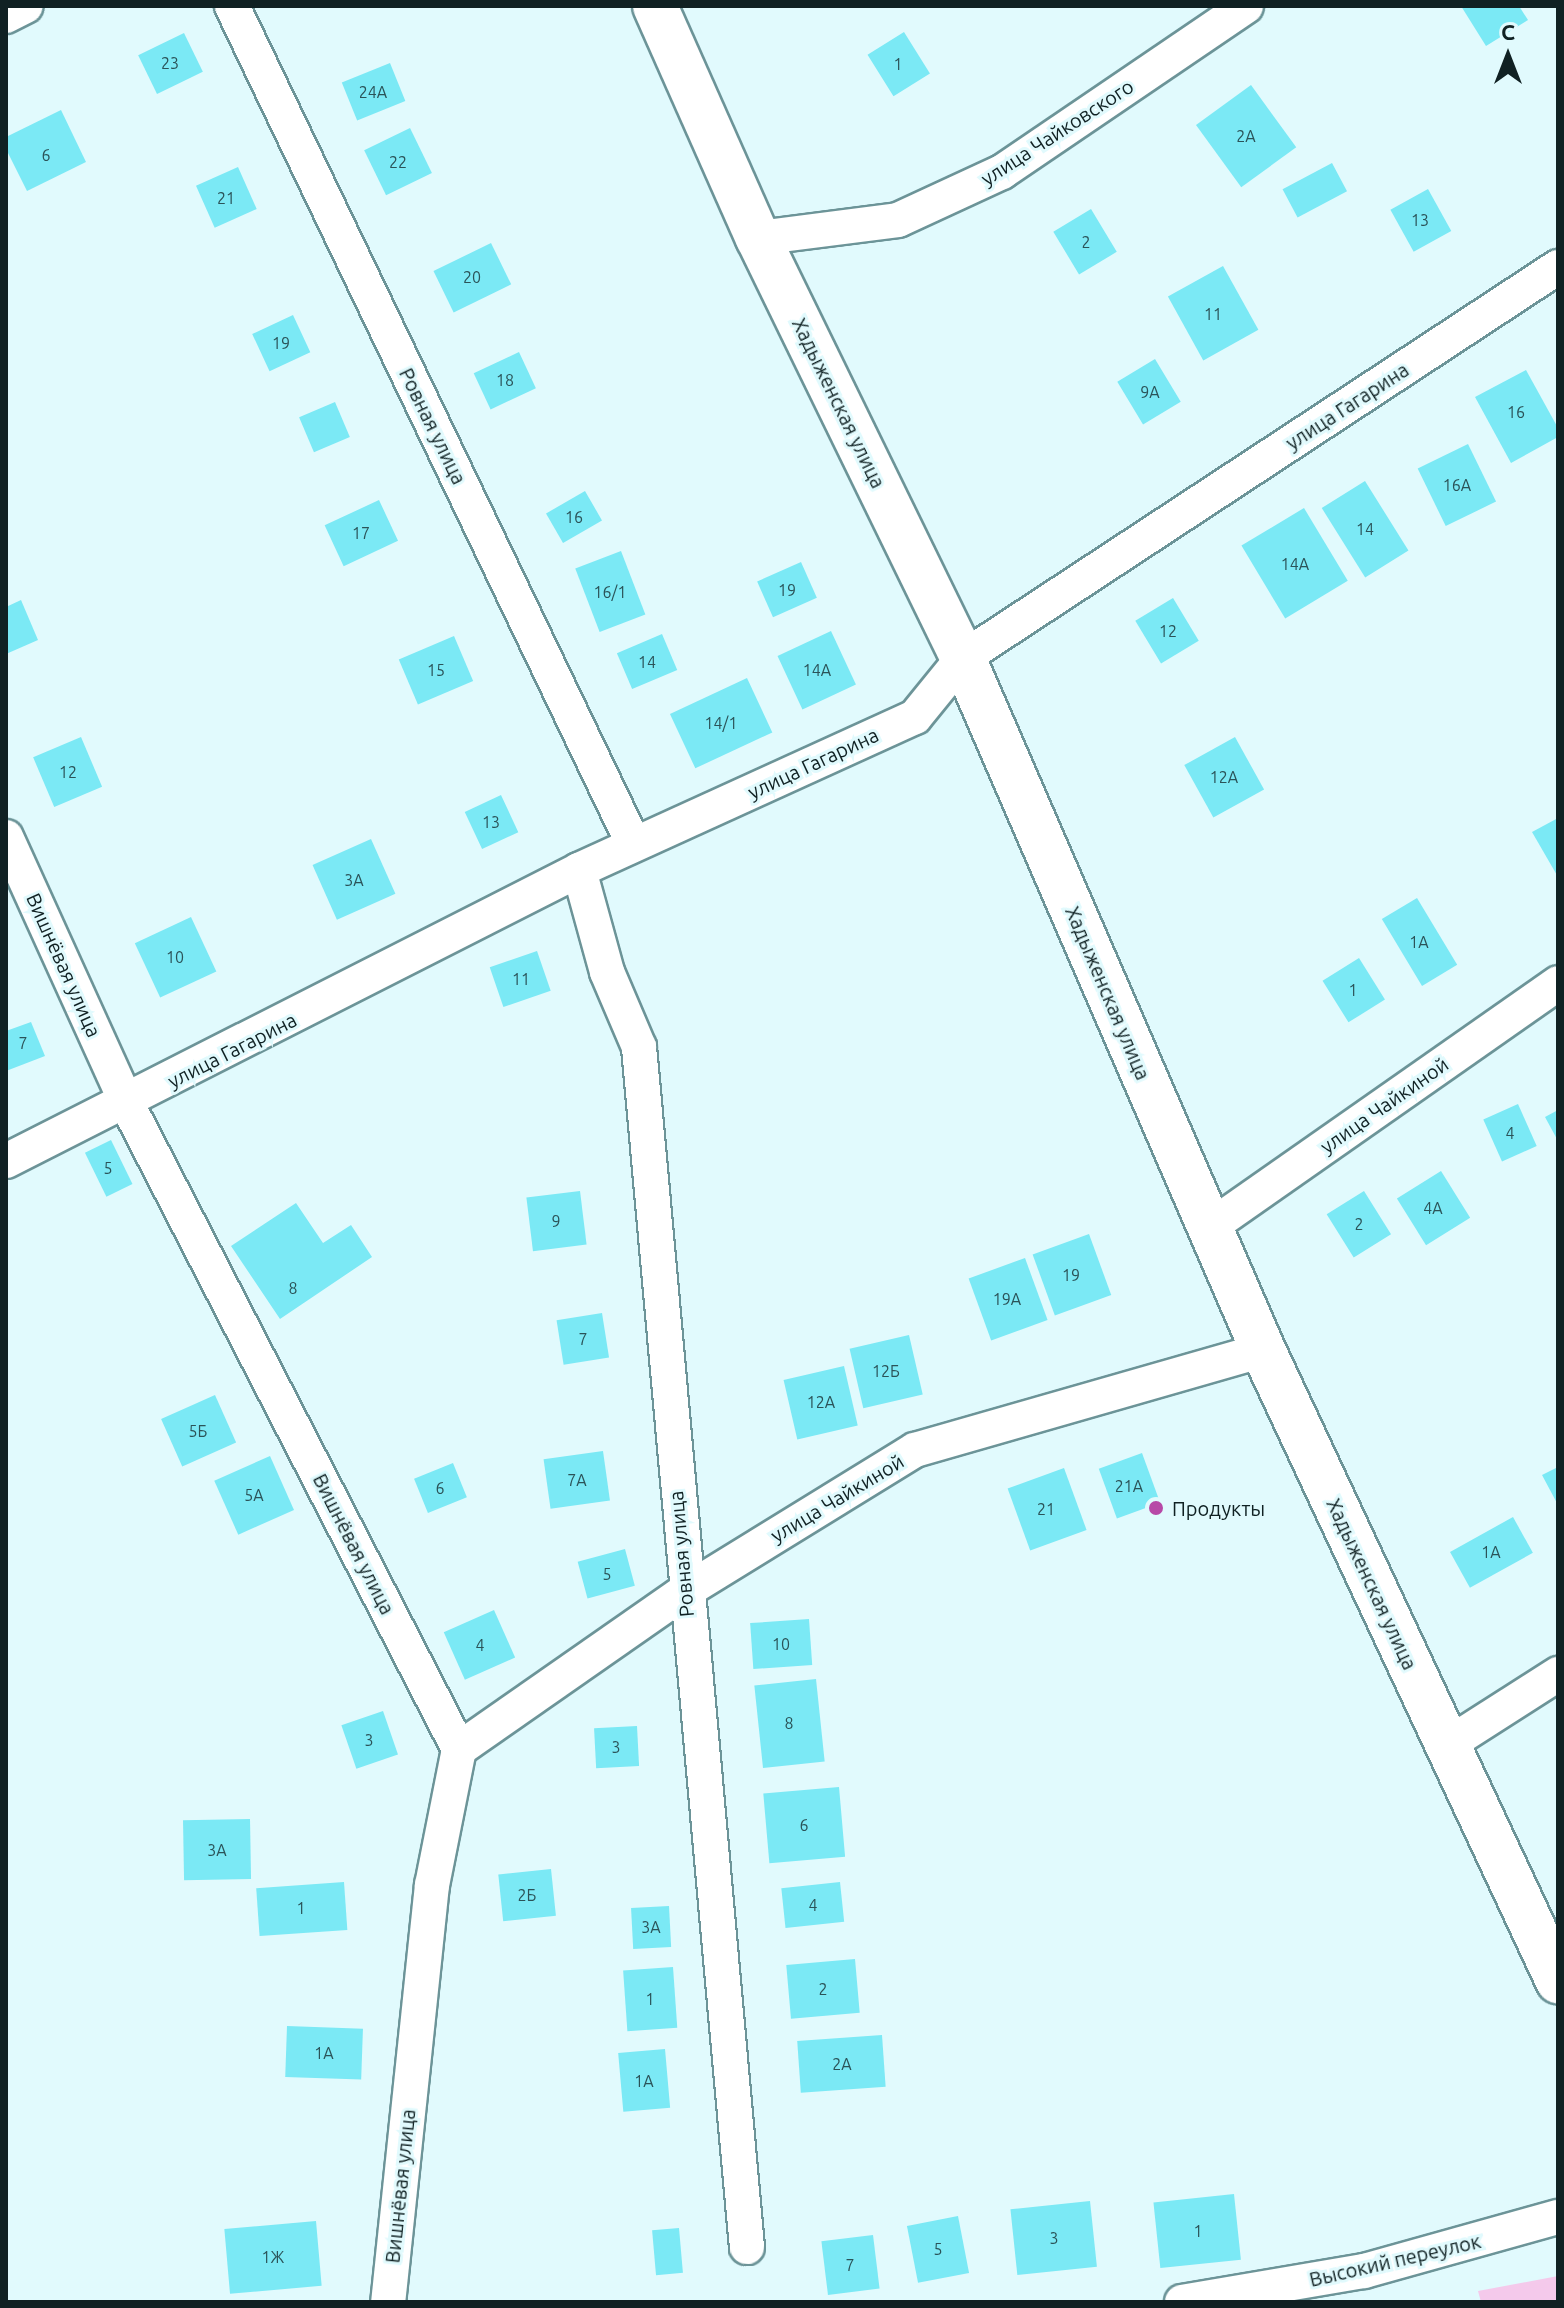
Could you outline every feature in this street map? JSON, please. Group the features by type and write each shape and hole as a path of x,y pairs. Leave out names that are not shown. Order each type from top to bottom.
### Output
{"main road":[{"name":"Хадыженская улица","path":"655,6 758,238 963,658 1263,1350 1558,1981"}],"street":[{"path":"6,16 26,6"},
{"name":"Ровная улица","path":"232,6 634,845"},
{"name":"улица Чайковского","path":"758,238 898,220 1002,172 1246,6"},
{"name":"улица Гагарина","path":"6,1161 127,1104 579,870 915,717 963,658 1558,267"},
{"name":"Вишнёвая улица","path":"6,837 127,1104 459,1749 432,1885 388,2302"},
{"name":"Ровная улица","path":"579,870 607,972 639,1047 684,1592 747,2247"},
{"name":"улица Чайкиной","path":"1210,1227 1558,983"},
{"name":"улица Чайкиной","path":"459,1749 684,1592 915,1450 1263,1350"},
{"path":"1447,1745 1558,1674"},
{"name":"Высокий переулок","path":"1182,2302 1364,2271 1558,2217"}],"shaded area":[{"path":"1558,2276 1558,2302 1481,2302 1478,2291"}],"building":[{"path":"1461,6 1519,6 1528,20 1486,46"},
{"path":"904,32 930,74 893,96 868,55"},
{"path":"184,33 203,72 157,94 138,55"},
{"path":"390,63 405,101 357,120 342,82"},
{"path":"1251,85 1296,147 1241,187 1196,125"},
{"path":"61,110 86,162 27,191 6,149 6,137"},
{"path":"410,128 432,173 386,195 364,150"},
{"path":"1332,163 1347,191 1298,218 1283,189"},
{"path":"238,167 257,209 215,228 196,186"},
{"path":"1428,189 1451,231 1414,252 1390,210"},
{"path":"1091,209 1117,252 1079,275 1053,232"},
{"path":"491,243 511,284 454,312 433,271"},
{"path":"1223,266 1258,330 1203,360 1168,297"},
{"path":"293,315 310,352 270,371 252,334"},
{"path":"519,352 536,388 491,409 474,373"},
{"path":"1155,359 1181,402 1143,425 1117,382"},
{"path":"1526,370 1558,428 1558,437 1511,463 1475,397"},
{"path":"335,402 350,437 314,452 299,417"},
{"path":"1468,444 1496,502 1446,526 1418,469"},
{"path":"1365,481 1408,551 1365,578 1322,508"},
{"path":"585,491 602,520 563,543 546,514"},
{"path":"379,500 398,541 344,566 325,525"},
{"path":"1304,508 1348,581 1285,618 1241,546"},
{"path":"621,551 645,614 600,632 575,569"},
{"path":"801,562 817,598 773,617 757,582"},
{"path":"1173,598 1199,641 1161,664 1135,621"},
{"path":"21,600 38,640 6,654 6,607"},
{"path":"831,631 856,684 802,709 778,656"},
{"path":"662,634 677,670 632,689 617,653"},
{"path":"454,636 473,681 418,705 399,659"},
{"path":"747,678 772,732 695,768 670,714"},
{"path":"81,737 102,787 54,807 33,757"},
{"path":"1235,737 1264,789 1213,818 1184,765"},
{"path":"501,795 518,832 482,849 465,812"},
{"path":"1558,818 1558,877 1532,832"},
{"path":"371,839 395,894 337,920 313,865"},
{"path":"1417,898 1457,965 1422,986 1382,919"},
{"path":"191,917 216,971 160,998 135,943"},
{"path":"537,951 551,991 503,1007 490,967"},
{"path":"1359,958 1385,1000 1348,1022 1323,981"},
{"path":"31,1022 45,1056 6,1071 6,1031"},
{"path":"1518,1104 1537,1146 1502,1161 1483,1119"},
{"path":"1558,1110 1558,1141 1545,1117"},
{"path":"111,1140 132,1184 106,1197 85,1153"},
{"path":"1441,1171 1470,1218 1426,1245 1397,1199"},
{"path":"580,1191 587,1245 533,1251 526,1198"},
{"path":"1364,1191 1391,1234 1354,1258 1327,1214"},
{"path":"296,1203 323,1243 351,1225 372,1257 280,1319 231,1246"},
{"path":"1089,1234 1111,1295 1055,1316 1033,1255"},
{"path":"1025,1258 1048,1320 991,1341 969,1279"},
{"path":"602,1313 609,1357 564,1365 557,1320"},
{"path":"909,1335 923,1394 863,1408 850,1349"},
{"path":"844,1366 858,1425 797,1439 784,1380"},
{"path":"215,1395 236,1443 182,1467 161,1419"},
{"path":"603,1451 610,1501 551,1509 544,1459"},
{"path":"1142,1453 1160,1503 1117,1519 1099,1469"},
{"path":"270,1456 294,1510 238,1535 214,1481"},
{"path":"453,1463 467,1497 428,1513 414,1479"},
{"path":"1558,1467 1558,1505 1542,1475"},
{"path":"1064,1468 1087,1530 1030,1551 1008,1489"},
{"path":"1513,1517 1533,1553 1470,1588 1450,1552"},
{"path":"625,1549 635,1586 588,1598 578,1562"},
{"path":"494,1610 515,1658 465,1680 444,1632"},
{"path":"809,1619 812,1665 753,1669 750,1623"},
{"path":"816,1679 825,1762 763,1768 754,1685"},
{"path":"383,1711 398,1754 356,1769 341,1725"},
{"path":"637,1726 639,1766 596,1768 594,1728"},
{"path":"839,1787 845,1857 769,1863 763,1794"},
{"path":"250,1819 251,1879 184,1880 183,1820"},
{"path":"551,1869 556,1916 503,1921 498,1875"},
{"path":"344,1882 347,1930 260,1936 256,1888"},
{"path":"840,1882 844,1922 786,1928 781,1888"},
{"path":"669,1906 671,1947 633,1949 631,1908"},
{"path":"855,1959 860,2013 791,2019 786,1965"},
{"path":"673,1967 677,2028 627,2031 623,1970"},
{"path":"287,2026 363,2029 361,2080 285,2077"},
{"path":"882,2035 886,2087 801,2093 797,2041"},
{"path":"665,2049 670,2108 623,2112 618,2053"},
{"path":"1234,2194 1241,2260 1160,2268 1153,2202"},
{"path":"1090,2201 1097,2267 1017,2275 1010,2209"},
{"path":"958,2216 969,2273 918,2283 907,2226"},
{"path":"316,2221 322,2286 230,2294 224,2229"},
{"path":"679,2228 683,2273 656,2275 652,2230"},
{"path":"873,2235 880,2289 828,2295 821,2241"}],"place":[{"name":"Продукты","path":"1156,1508"}]}
